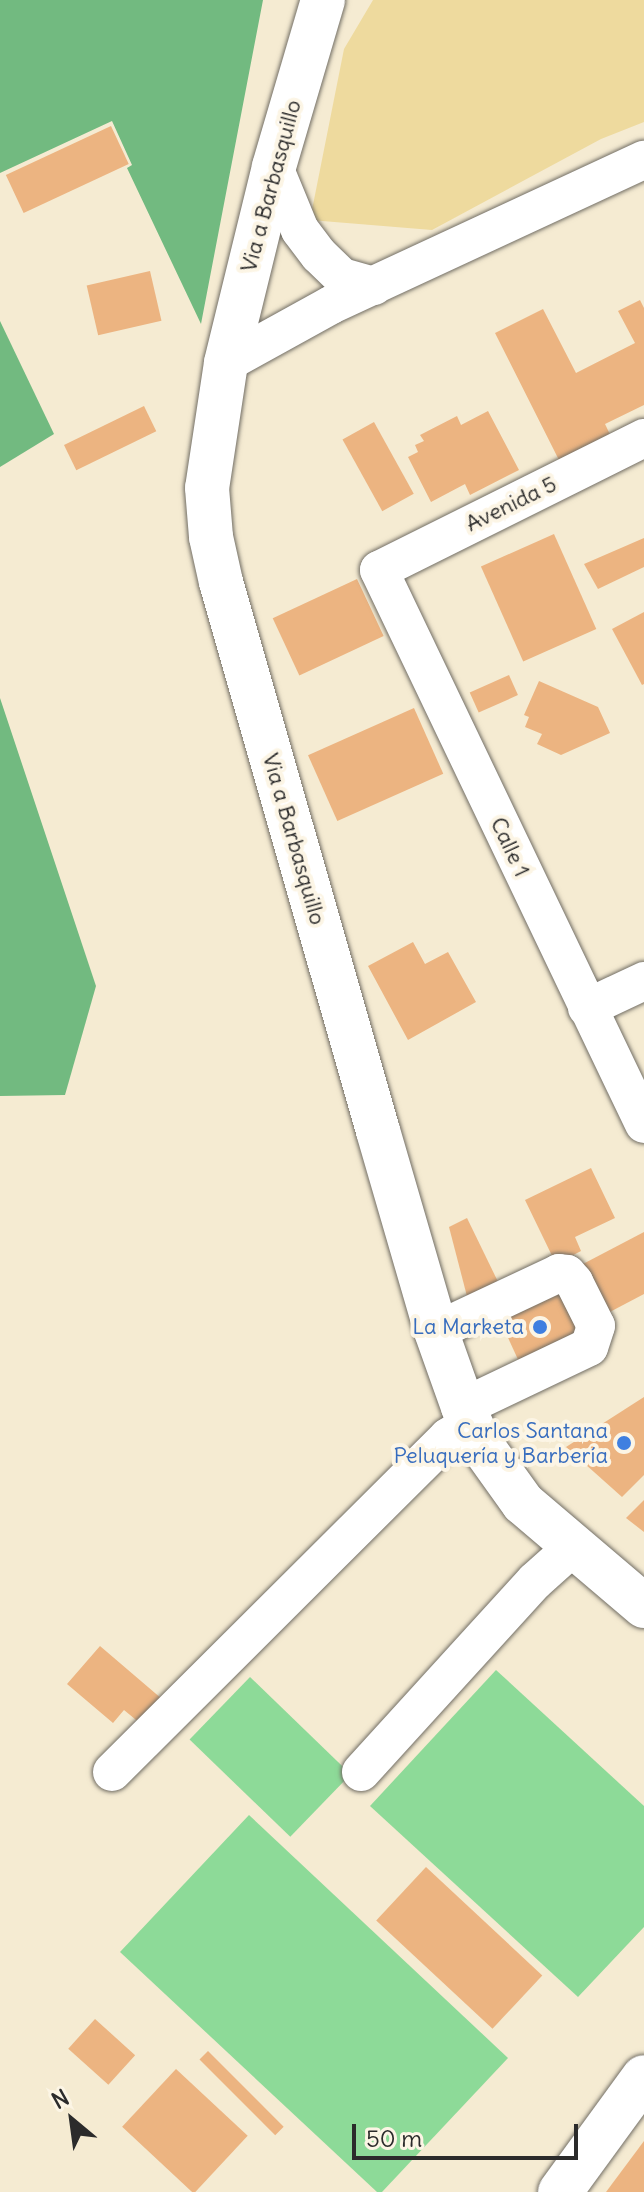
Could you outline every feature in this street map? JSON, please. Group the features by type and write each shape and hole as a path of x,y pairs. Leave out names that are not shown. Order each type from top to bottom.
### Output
{"main road":[{"name":"Via a Barbasquillo","path":"323,0 274,167 226,363 207,488 221,582 436,1331 466,1415 523,1503 644,1606"},
{"path":"560,2192 644,2077"}],"street":[{"path":"226,363 292,325 644,160"},
{"path":"274,167 300,230 319,255 342,277 374,286"},
{"name":"Avenida 5","path":"379,570 644,438"},
{"name":"Calle 1","path":"379,570 644,1124"},
{"path":"587,1008 644,981"},
{"path":"112,1772 448,1437 466,1415 589,1347 596,1326 574,1282 567,1274 559,1273 436,1331"},
{"path":"361,1772 515,1602 574,1546"}],"green space":[{"path":"0,0 263,0 201,324 127,168 132,165 112,121 0,173"},
{"path":"0,321 54,434 0,467"},
{"path":"0,698 96,986 65,1095 0,1096"},
{"path":"496,1670 644,1806 644,1927 578,1997 370,1806"},
{"path":"250,1677 351,1774 290,1837 190,1740"},
{"path":"249,1815 508,2058 382,2192 377,2192 120,1952"}],"sand":[{"path":"373,0 644,0 644,122 601,139 432,230 310,220 344,49"}],"building":[{"path":"111,126 129,164 24,213 6,175"},
{"path":"150,271 161,321 98,335 87,286"},
{"path":"640,300 644,308 644,405 605,424 617,449 566,474 495,333 543,309 576,373 635,343 618,311"},
{"path":"144,406 156,431 76,470 64,445"},
{"path":"488,411 519,470 470,495 465,484 431,502 408,457 418,452 415,445 424,441 420,435 457,416 461,425"},
{"path":"374,422 414,494 382,511 343,439"},
{"path":"554,534 596,629 523,662 481,567"},
{"path":"644,538 644,567 598,589 584,564"},
{"path":"357,579 384,636 299,675 273,618"},
{"path":"644,612 644,684 642,685 612,629"},
{"path":"509,675 518,695 479,713 470,692"},
{"path":"539,681 598,707 610,733 561,755 537,744 542,734 525,727 529,717 524,715"},
{"path":"414,708 443,774 337,821 308,755"},
{"path":"413,942 425,964 448,952 476,1002 408,1040 368,966"},
{"path":"591,1168 615,1218 575,1237 581,1251 556,1264 525,1200"},
{"path":"467,1218 502,1290 469,1304 449,1227"},
{"path":"644,1232 644,1294 606,1314 581,1265"},
{"name":"La Marketa","path":"553,1281 583,1337 521,1366 498,1316"},
{"path":"644,1397 644,1475 622,1497 566,1447"},
{"path":"644,1500 644,1532 626,1518"},
{"path":"100,1646 162,1699 141,1724 124,1710 113,1723 67,1684"},
{"path":"426,1867 542,1975 492,2029 376,1920"},
{"path":"95,2019 135,2055 108,2085 68,2049"},
{"path":"208,2051 284,2127 275,2135 200,2059"},
{"path":"176,2069 248,2136 192,2192 122,2127"},
{"path":"644,2141 644,2192 606,2192"}],"place":[{"name":"La Marketa","path":"540,1327"},
{"name":"Carlos Santana Peluquería y Barbería","path":"624,1443"}]}
